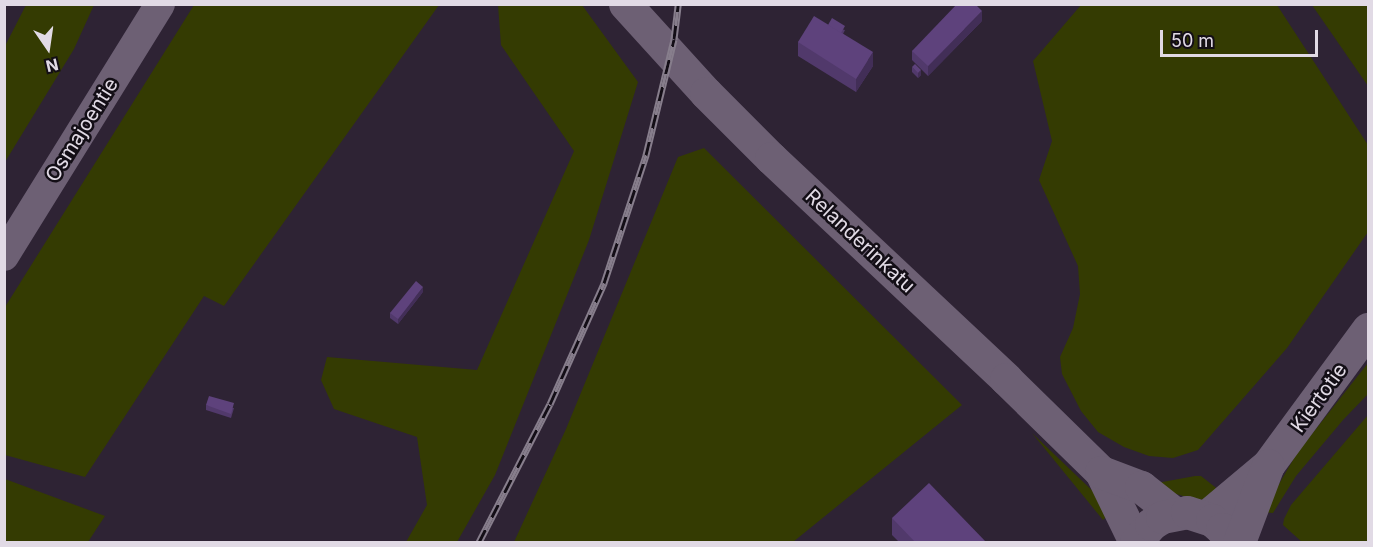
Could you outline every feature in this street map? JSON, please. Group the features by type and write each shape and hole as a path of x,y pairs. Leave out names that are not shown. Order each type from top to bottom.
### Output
{"main road":[{"name":"Relanderinkatu","path":"630,11 706,93 1101,472 1135,543"},
{"name":"Kiertotie","path":"1239,543 1268,465 1368,329"},
{"name":"Kiertotie","path":"1135,543 1151,524 1190,515 1268,465"},
{"name":"Relanderinkatu","path":"1101,472 1141,487 1190,515 1222,529 1232,543"}],"street":[{"name":"Osmajoentie","path":"4,256 160,4"}],"green space":[{"path":"26,5 94,5 74,49 5,162 5,46"},
{"path":"194,5 439,5 224,306 204,296 85,477 5,455 5,307"},
{"path":"498,5 582,5 638,82 589,240 495,475 457,542 406,542 427,505 417,437 334,409 321,380 327,357 477,370 574,151 501,45"},
{"path":"1081,5 1277,5 1368,145 1368,232 1287,348 1198,450 1173,458 1149,456 1124,447 1098,432 1081,411 1062,374 1060,357 1073,328 1080,294 1078,266 1039,180 1052,141 1033,61"},
{"path":"1312,5 1368,5 1368,86"},
{"path":"704,148 962,405 793,542 514,542 566,429 678,157"},
{"path":"1368,363 1368,394 1296,476 1273,513 1263,512 1297,453"},
{"path":"1368,415 1368,542 1302,542 1283,525 1291,505"},
{"path":"1032,433 1101,499 1109,514 1103,520"},
{"path":"1201,476 1220,491 1208,499 1197,500 1152,487 1157,483"},
{"path":"4,479 105,516 88,542 5,542"}],"building":[{"path":"957,4 975,4 982,11 928,66 912,51"},
{"path":"814,16 873,52 856,79 798,42"},
{"path":"832,18 845,26 841,33 828,25"},
{"path":"915,64 921,70 918,73 912,67"},
{"path":"416,281 423,287 398,319 390,313"},
{"path":"209,396 234,403 231,414 206,405"},
{"path":"929,483 987,543 916,543 892,518"}],"railway":[{"path":"479,542 550,404 604,283 646,155 674,39 678,4"}]}
